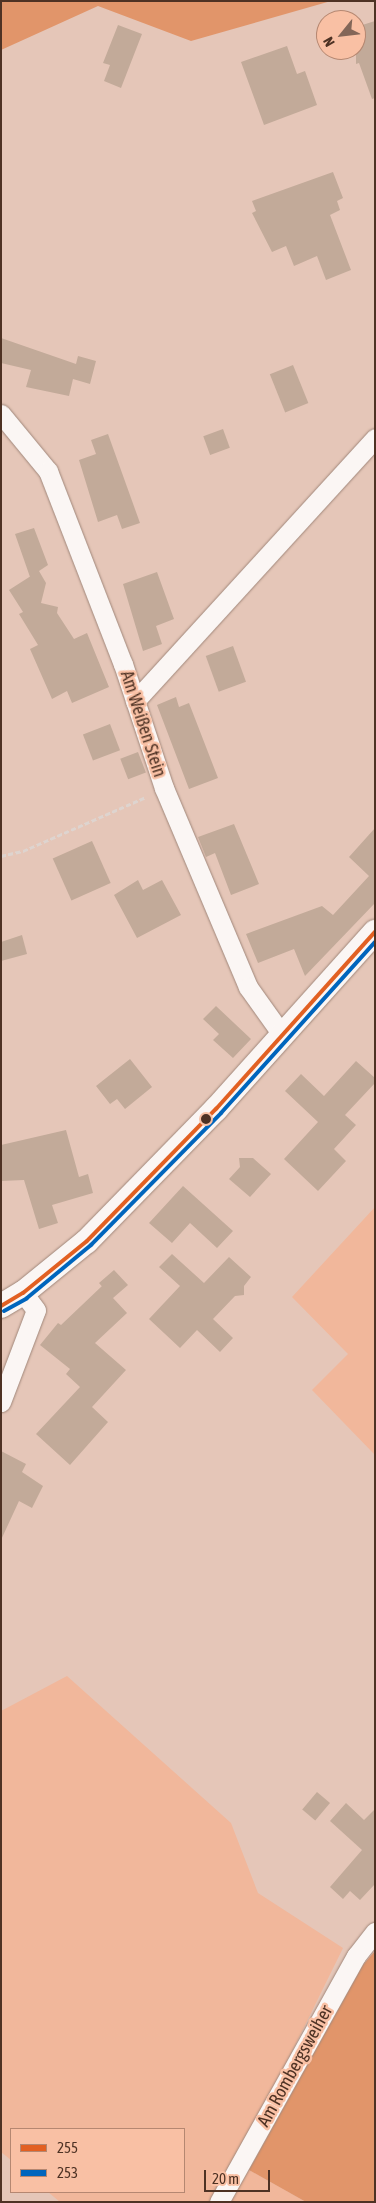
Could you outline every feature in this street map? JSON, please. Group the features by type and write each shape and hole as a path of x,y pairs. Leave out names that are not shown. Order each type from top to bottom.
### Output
{"street":[{"name":"Am Weißen Stein","path":"1,414 48,471 135,700 164,788 248,987 283,1036"},
{"path":"135,700 375,438"},
{"path":"1,1306 23,1293 87,1241 283,1036 375,932"},
{"path":"1,1402 36,1310 23,1293"},
{"name":"Am Rombergsweiher","path":"219,2202 356,1956 375,1932"}],"path":[{"path":"1,856 23,851 164,788"}],"shaded area":[{"path":"1,1 331,1 191,41 98,6 1,50"},
{"path":"375,1207 375,1455 312,1390 348,1354 292,1297"},
{"path":"67,1676 231,1823 258,1893 343,1948 285,2066 209,2202 60,2202 49,2193 185,2193 185,2128 10,2128 10,2159 1,2152 1,1711"},
{"path":"375,1951 375,2202 306,2202 249,2170 363,1965"},
{"path":"249,2170 306,2202 230,2202"}],"building":[{"path":"375,21 375,98 372,99 359,63 356,64 356,60 366,60 366,24"},
{"path":"118,25 142,34 121,88 104,81 110,65 103,63"},
{"path":"287,46 297,74 305,71 317,105 264,125 241,62"},
{"path":"333,172 343,198 337,201 340,210 330,215 351,270 326,280 317,256 294,266 286,246 272,252 252,213 256,211 252,201"},
{"path":"1,338 76,364 78,356 96,361 90,384 73,379 69,396 26,387 31,370 1,363"},
{"path":"293,365 308,403 285,412 270,374"},
{"path":"223,429 230,448 210,455 203,436"},
{"path":"108,434 140,523 122,529 117,515 98,522 79,460 96,454 91,440"},
{"path":"34,528 48,565 39,571 46,583 41,603 58,607 57,613 74,639 87,633 109,687 72,703 67,691 52,699 30,649 38,645 19,614 23,612 9,590 30,577 15,534"},
{"path":"157,572 174,619 156,626 162,644 143,651 123,584"},
{"path":"233,646 246,682 219,692 206,656"},
{"path":"176,697 179,707 189,703 218,778 189,789 157,705"},
{"path":"110,724 120,750 93,761 83,734"},
{"path":"138,752 146,773 128,779 120,759"},
{"path":"234,824 259,884 231,895 215,853 206,857 198,837"},
{"path":"375,828 375,903 305,976 294,949 258,963 246,934 322,906 333,915 369,876 349,857"},
{"path":"92,841 111,883 71,901 53,858"},
{"path":"138,880 143,890 162,880 181,915 137,938 114,895"},
{"path":"22,935 27,954 1,961 1,942"},
{"path":"216,1006 251,1039 233,1058 213,1040 219,1034 203,1019"},
{"path":"130,1059 152,1087 125,1109 117,1099 110,1104 96,1086"},
{"path":"356,1061 375,1078 375,1083 345,1115 356,1125 334,1149 346,1161 318,1191 284,1159 318,1122 285,1091 301,1074 324,1096"},
{"path":"66,1130 79,1177 88,1174 93,1193 52,1205 58,1223 39,1229 24,1180 1,1181 1,1145"},
{"path":"239,1158 253,1158 271,1174 250,1197 229,1179 240,1167"},
{"path":"183,1186 233,1231 217,1248 190,1223 172,1243 149,1223"},
{"path":"172,1254 204,1283 229,1257 251,1277 244,1286 244,1295 235,1296 213,1319 233,1338 220,1352 197,1330 180,1348 149,1319 180,1286 159,1267"},
{"path":"114,1270 128,1285 113,1298 127,1313 95,1343 126,1370 92,1407 108,1422 70,1465 36,1434 80,1387 66,1374 70,1369 40,1345 58,1323 61,1325 102,1286 99,1283"},
{"path":"1,1451 26,1464 22,1472 43,1486 32,1508 19,1501 1,1540"},
{"path":"317,1792 330,1803 315,1821 302,1810"},
{"path":"346,1803 364,1820 375,1809 375,1884 360,1900 350,1891 343,1899 330,1887 362,1850 330,1821"}],"transit line":[{"name":"255","path":"1,1306 23,1293 87,1241 216,1109 375,932"},
{"name":"253","path":"4,1311 27,1298 91,1245 221,1113 375,942"}]}
